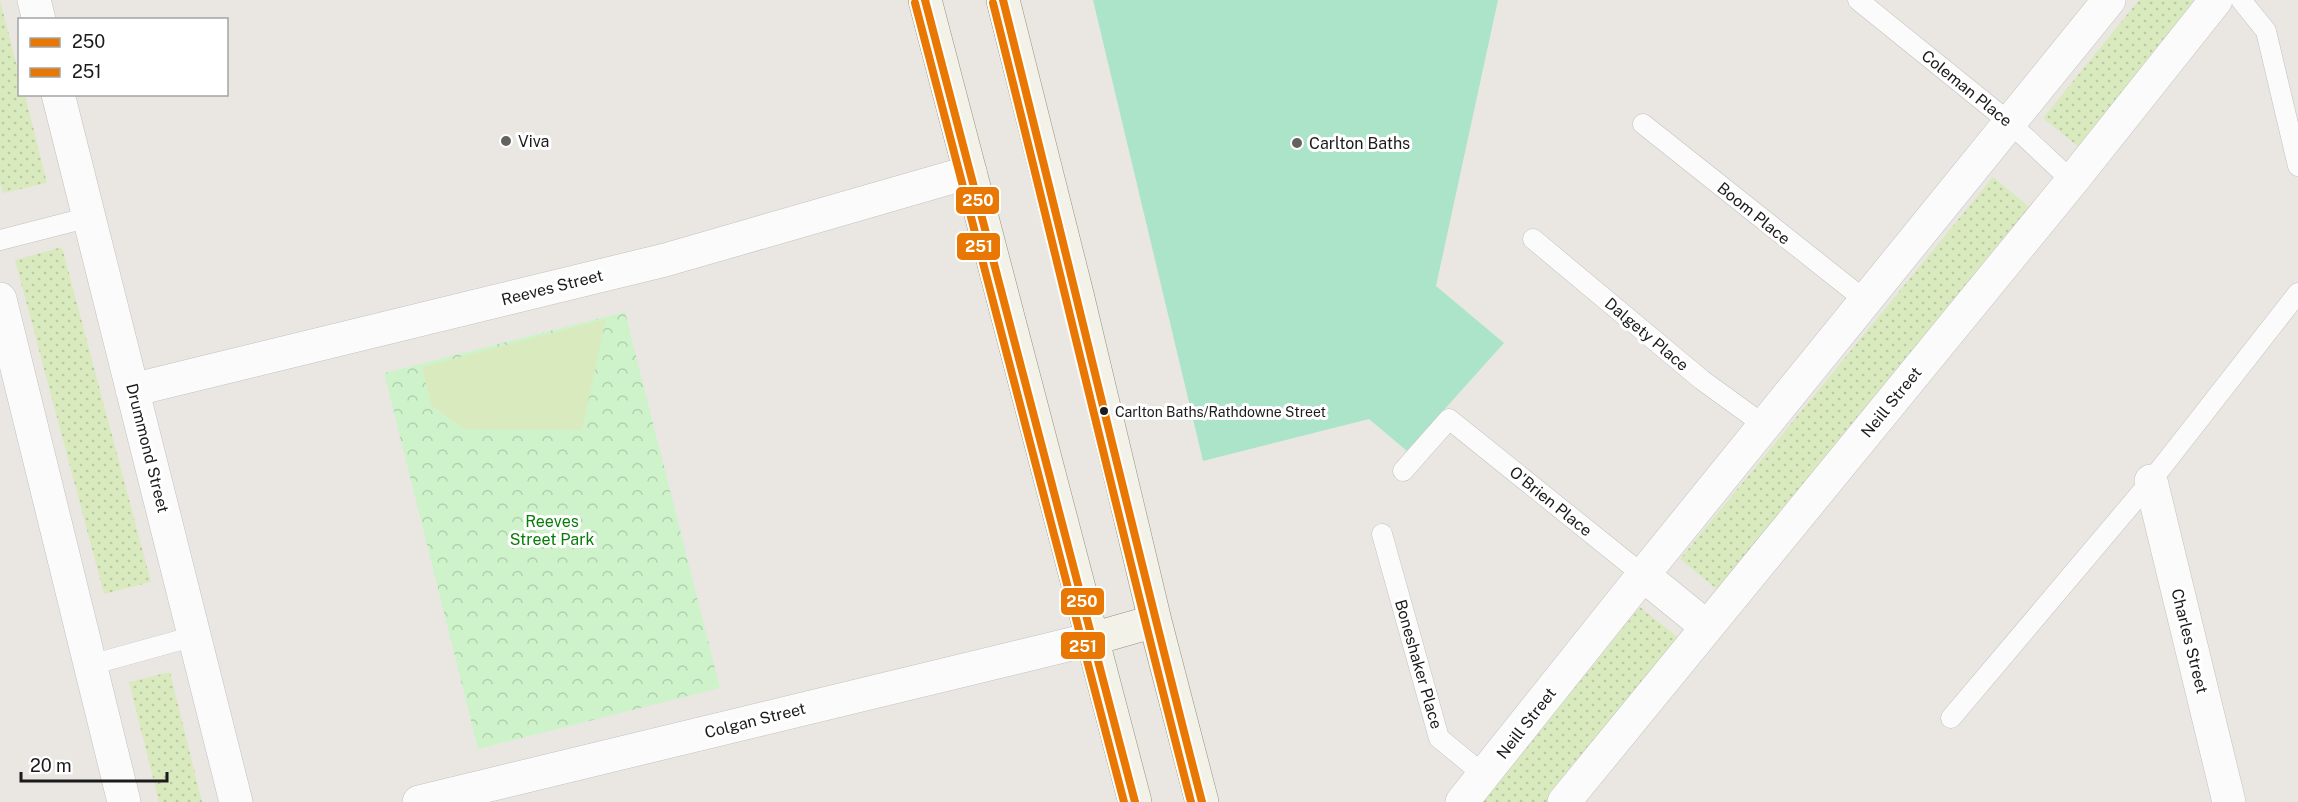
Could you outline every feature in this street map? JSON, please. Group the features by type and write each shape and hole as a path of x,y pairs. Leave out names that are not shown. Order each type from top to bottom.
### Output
{"main road":[{"path":"925,0 1135,802"},
{"path":"1003,0 1077,294 1155,621 1202,802"},
{"path":"1092,639 1155,621"}],"street":[{"path":"34,0 38,18"},
{"name":"Neill Street","path":"1462,802 2109,0"},
{"name":"Neill Street","path":"1564,802 2072,180 2216,0"},
{"name":"Drummond Street","path":"59,96 236,802"},
{"name":"Reeves Street","path":"132,390 665,260 970,172"},
{"path":"0,299 124,802"},
{"name":"Charles Street","path":"2151,481 2229,802"},
{"name":"O'Brien Place","path":"1643,575 1707,627"},
{"name":"Colgan Street","path":"419,802 1092,639"}],"lane":[{"name":"Coleman Place","path":"1858,0 2009,122 2072,180"},
{"path":"2241,0 2266,31 2298,166"},
{"name":"Boom Place","path":"1643,124 1866,301"},
{"path":"0,240 90,217"},
{"name":"Dalgety Place","path":"1533,239 1702,380 1764,425"},
{"path":"1951,718 2151,481 2298,293"},
{"name":"O'Brien Place","path":"1403,471 1449,419 1643,575"},
{"name":"Boneshaker Place","path":"1382,534 1439,738 1484,775"},
{"path":"90,665 195,636"}],"green space":[{"path":"0,0 18,70 18,96 25,96 47,183 3,193 0,183"},
{"name":"Carlton Baths","path":"1093,0 1498,0 1436,286 1504,343 1407,451 1369,419 1203,461"},
{"path":"2139,0 2200,0 2080,148 2043,118"},
{"path":"1993,177 2032,209 1719,591 1680,559"},
{"path":"62,247 151,582 104,594 15,260"},
{"name":"Reeves Street Park","path":"625,312 720,688 478,749 384,373"},
{"path":"606,319 582,430 463,429 431,405 422,367"},
{"path":"1640,607 1679,638 1547,802 1483,802"},
{"path":"170,672 202,802 159,802 129,682"}],"transit line":[{"name":"250","path":"925,0 1135,802"},
{"name":"250","path":"1003,0 1202,802"},
{"name":"251","path":"915,3 1124,802"},
{"name":"251","path":"993,3 1191,802"}],"place":[{"name":"Viva","path":"506,141"},
{"name":"Carlton Baths","path":"1297,143"},
{"name":"Carlton Baths/Rathdowne Street","path":"1104,411"}]}
